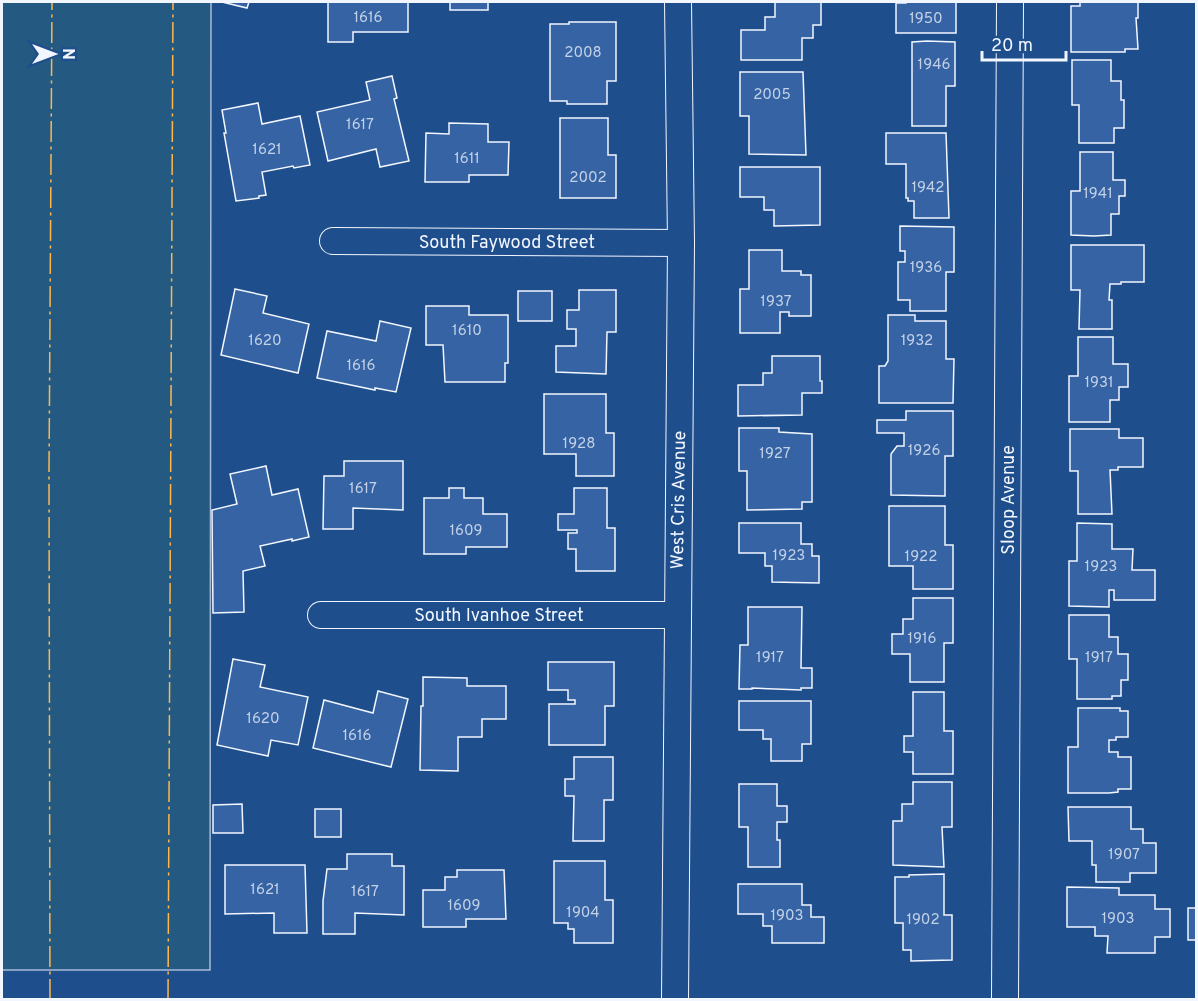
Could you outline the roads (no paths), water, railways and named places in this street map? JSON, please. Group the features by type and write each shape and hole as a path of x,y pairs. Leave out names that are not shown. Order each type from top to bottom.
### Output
{"street":[{"name":"West Cris Avenue","path":"675,999 681,243 678,2"},
{"name":"Sloop Avenue","path":"1005,999 1010,2"},
{"name":"South Faywood Street","path":"333,241 681,243"},
{"name":"South Ivanhoe Street","path":"321,615 677,615"}]}
